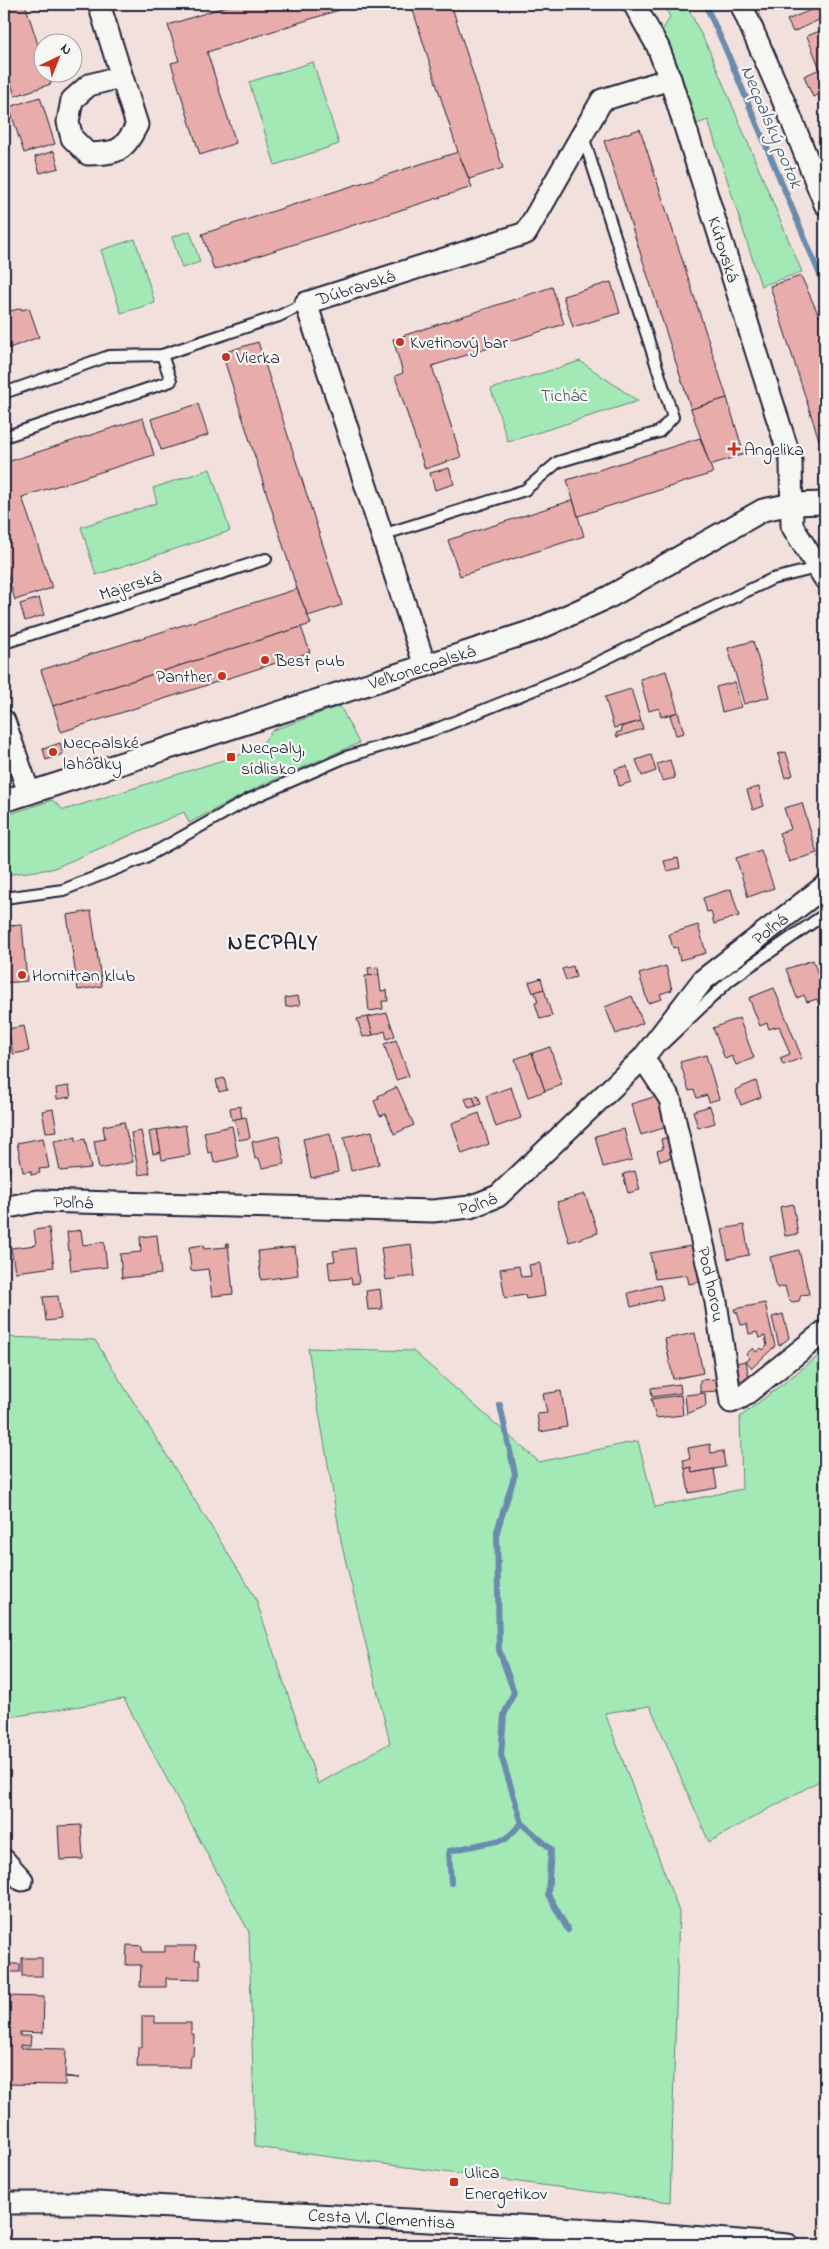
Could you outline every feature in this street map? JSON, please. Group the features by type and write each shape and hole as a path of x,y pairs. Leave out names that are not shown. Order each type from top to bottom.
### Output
{"street":[{"path":"99,4 120,77"},
{"name":"Kútovská","path":"634,4 658,47 670,79 791,462 792,526 823,570"},
{"path":"740,4 790,116 825,204"},
{"name":"Dúbravská","path":"424,666 306,303 526,233 602,100 670,79"},
{"name":"Veľkonecpalská","path":"4,801 536,630 609,597 763,510 792,504 825,503"},
{"path":"4,721 29,793"},
{"name":"Poľná","path":"4,1208 38,1202 433,1212 470,1207 498,1196 644,1058 703,980 825,886"},
{"name":"Pod horou","path":"644,1058 670,1099 716,1302 731,1402 742,1397 825,1331"},
{"path":"4,1860 22,1880"},
{"name":"Cesta Vl. Clementisa","path":"4,2203 147,2206 620,2232 788,2245"}],"lane":[{"path":"382,536 525,490 558,462 659,432 673,418 582,134"},
{"path":"4,393 109,356 162,355 279,316 306,303"},
{"path":"4,437 170,382 162,355"},
{"name":"Majerská","path":"4,643 266,558"},
{"path":"4,898 64,890 146,857 248,800 346,757 434,730 578,672 772,579 823,570"},
{"path":"644,1058 669,1040 730,980 825,914"}],"green space":[{"path":"663,4 686,4 709,50 802,272 761,286 708,120 697,124 681,74 662,31 670,17"},
{"path":"313,62 339,144 275,165 249,82"},
{"path":"190,231 200,262 182,268 172,237"},
{"path":"135,239 155,303 121,313 101,250"},
{"name":"Ticháč","path":"580,361 638,401 508,442 491,389"},
{"path":"210,469 230,531 96,575 81,527 157,503 153,488"},
{"path":"340,706 359,743 260,786 189,823 184,812 52,869 4,875 4,816 52,800 64,810 258,749 273,730"},
{"path":"4,1337 95,1340 255,1597 318,1784 390,1743 342,1546 308,1348 413,1351 539,1462 638,1441 655,1507 742,1489 740,1417 825,1351 825,1784 821,1780 709,1842 650,1706 605,1713 679,1912 670,2202 255,2147 249,1932 124,1699 4,1718"}],"building":[{"path":"4,4 25,4 34,32 32,32 32,82 50,82 51,84 15,96 4,61"},
{"path":"234,4 337,4 339,10 207,52 236,143 200,155 171,63 179,61 168,25"},
{"path":"411,4 451,4 503,168 469,179 458,152"},
{"path":"825,4 825,17 793,32 787,20"},
{"path":"825,29 825,92 813,97 804,76 820,69 807,36"},
{"path":"40,97 55,144 24,153 9,107"},
{"path":"640,129 727,398 691,409 604,141"},
{"path":"54,151 59,168 40,173 35,157"},
{"path":"458,152 472,187 214,270 202,234"},
{"path":"801,276 825,329 825,441 819,440 770,286"},
{"path":"611,282 620,313 573,327 563,296"},
{"path":"552,287 564,324 432,366 461,457 425,469 395,376 403,373 393,339"},
{"path":"21,308 22,310 29,308 39,337 4,350 4,313"},
{"path":"258,342 342,605 308,616 297,589 222,353"},
{"path":"727,398 744,454 710,465 691,409"},
{"path":"198,404 208,435 161,450 151,419"},
{"path":"143,418 154,455 22,497 52,588 15,600 4,564 4,463"},
{"path":"700,438 713,473 578,516 567,480"},
{"path":"449,468 454,484 435,490 430,473"},
{"path":"573,500 584,536 460,576 448,540"},
{"path":"297,589 311,624 53,706 41,670"},
{"path":"39,598 44,615 25,621 20,604"},
{"path":"301,627 310,652 61,732 53,706"},
{"path":"753,641 769,697 744,704 728,648"},
{"path":"666,671 678,712 661,717 659,708 649,711 640,679"},
{"path":"735,682 741,707 722,712 716,687"},
{"path":"631,689 641,721 614,728 605,697"},
{"path":"678,712 684,733 676,735 670,715"},
{"path":"641,721 643,729 617,737 616,733 622,731 621,727"},
{"name":"Necpalské lahôdky","path":"60,743 63,754 46,760 43,749"},
{"path":"786,752 793,775 785,778 778,754"},
{"path":"651,755 656,771 642,776 636,760"},
{"path":"670,760 675,778 662,781 657,764"},
{"path":"627,766 631,782 619,786 615,769"},
{"path":"759,787 764,806 753,810 747,790"},
{"path":"802,803 817,853 789,862 779,833 791,829 784,808"},
{"path":"761,850 774,888 748,897 736,858"},
{"path":"678,858 680,868 667,871 664,861"},
{"path":"731,889 739,916 714,924 711,911 707,912 703,898"},
{"path":"91,911 102,986 78,990 67,915"},
{"path":"22,925 27,981 4,983 4,926"},
{"path":"698,925 706,953 680,960 677,947 673,948 669,934"},
{"path":"813,960 825,995 825,1023 817,999 807,1002 804,995 797,998 786,969"},
{"path":"573,966 576,977 566,980 562,969"},
{"path":"666,966 672,990 660,994 662,999 648,1003 639,974"},
{"path":"378,967 379,975 369,976 368,968"},
{"path":"379,975 381,991 387,990 388,1001 382,1001 383,1009 369,1011 365,976"},
{"path":"541,978 544,989 533,993 529,982"},
{"path":"774,988 802,1058 783,1065 780,1058 790,1054 779,1026 769,1029 767,1023 760,1026 749,998"},
{"path":"544,989 552,1016 540,1019 535,1003 538,1002 535,992"},
{"path":"298,996 300,1005 286,1007 285,998"},
{"path":"632,996 643,1023 616,1034 605,1007"},
{"path":"387,1013 395,1036 387,1039 385,1031 373,1035 368,1017"},
{"path":"368,1017 373,1035 363,1037 357,1019"},
{"path":"739,1018 754,1058 736,1065 732,1056 725,1059 713,1028"},
{"path":"24,1026 29,1051 13,1054 8,1029"},
{"path":"396,1040 409,1076 396,1080 384,1044"},
{"path":"550,1047 562,1085 545,1091 532,1053"},
{"path":"532,1053 545,1091 528,1097 515,1059"},
{"path":"706,1055 719,1099 709,1102 707,1095 697,1098 694,1090 689,1091 680,1062"},
{"path":"224,1078 227,1090 219,1092 216,1080"},
{"path":"756,1081 761,1097 741,1105 735,1090"},
{"path":"69,1086 71,1097 57,1099 56,1088"},
{"path":"397,1087 414,1125 394,1134 386,1114 380,1116 374,1101 379,1099 378,1096"},
{"path":"511,1087 521,1118 496,1127 486,1096"},
{"path":"478,1095 481,1104 476,1106 473,1097"},
{"path":"660,1095 670,1126 641,1135 631,1104"},
{"path":"473,1097 476,1106 469,1108 465,1099"},
{"path":"240,1106 242,1118 232,1120 230,1108"},
{"path":"710,1106 715,1123 698,1128 693,1111"},
{"path":"53,1109 57,1131 46,1132 42,1111"},
{"path":"479,1113 489,1144 462,1154 452,1123"},
{"path":"246,1117 250,1138 239,1140 235,1119"},
{"path":"124,1122 133,1162 99,1169 94,1141 105,1139 103,1126"},
{"path":"185,1125 190,1155 162,1160 157,1130"},
{"path":"232,1126 238,1157 214,1163 212,1152 208,1153 204,1132"},
{"path":"624,1129 632,1160 603,1167 595,1136"},
{"path":"157,1130 161,1152 153,1154 149,1132"},
{"path":"141,1131 150,1173 139,1175 131,1133"},
{"path":"372,1131 379,1164 351,1171 344,1137"},
{"path":"330,1133 338,1172 311,1178 303,1139"},
{"path":"279,1136 285,1164 262,1168 259,1158 255,1159 252,1142"},
{"path":"673,1136 678,1156 660,1161 657,1151 663,1149 661,1139"},
{"path":"76,1137 76,1141 85,1139 91,1168 60,1171 54,1141"},
{"path":"43,1138 49,1168 39,1169 40,1173 31,1175 31,1171 23,1172 17,1143"},
{"path":"4,1142 10,1171 4,1173"},
{"path":"635,1171 640,1190 628,1193 623,1174"},
{"path":"585,1194 598,1233 569,1242 557,1202"},
{"path":"793,1204 798,1234 785,1236 780,1207"},
{"path":"744,1225 749,1255 728,1259 722,1229"},
{"path":"49,1228 54,1267 15,1272 11,1248 36,1245 34,1230"},
{"path":"81,1230 83,1245 104,1242 107,1267 71,1271 67,1232"},
{"path":"157,1235 161,1274 122,1278 120,1254 141,1252 140,1237"},
{"path":"226,1243 228,1243 233,1294 212,1296 208,1269 191,1271 189,1247 203,1245 204,1249 227,1247"},
{"path":"411,1244 415,1276 386,1280 381,1248"},
{"path":"696,1245 703,1281 689,1284 687,1275 655,1279 650,1253"},
{"path":"295,1247 298,1275 261,1280 258,1251"},
{"path":"355,1248 359,1283 352,1284 351,1278 330,1280 328,1262 335,1261 333,1251"},
{"path":"799,1250 809,1294 801,1295 799,1301 792,1302 788,1298 785,1286 777,1288 770,1257"},
{"path":"540,1263 545,1296 526,1299 525,1295 505,1298 500,1269 519,1266 521,1277 531,1276 529,1265"},
{"path":"660,1285 663,1299 631,1307 628,1293"},
{"path":"380,1289 382,1309 368,1310 366,1291"},
{"path":"58,1296 61,1319 46,1321 43,1297"},
{"path":"765,1303 775,1346 752,1368 746,1361 750,1358 746,1354 753,1348 756,1352 761,1348 763,1350 767,1346 765,1336 759,1338 757,1332 749,1334 747,1324 741,1325 737,1312 734,1309"},
{"path":"783,1314 789,1338 779,1346 772,1317"},
{"path":"695,1333 703,1373 673,1379 665,1339"},
{"path":"746,1361 749,1379 740,1381 736,1363"},
{"path":"717,1379 718,1391 700,1392 700,1380"},
{"path":"680,1384 681,1393 652,1397 651,1388"},
{"path":"561,1391 567,1427 540,1432 537,1414 547,1413 543,1394"},
{"path":"705,1393 706,1406 687,1414 685,1395"},
{"path":"681,1395 683,1415 656,1418 651,1399"},
{"path":"710,1444 711,1453 723,1451 725,1467 692,1473 691,1467 685,1469 683,1460 690,1459 688,1448"},
{"path":"691,1467 692,1473 714,1469 717,1488 689,1493 685,1469"},
{"path":"81,1825 83,1859 60,1860 58,1826"},
{"path":"127,1945 142,1946 142,1952 165,1952 165,1946 196,1946 195,1960 200,1960 200,1979 166,1978 166,1987 140,1987 141,1965 126,1965"},
{"path":"22,1958 42,1958 42,1976 22,1976"},
{"path":"4,1964 20,1964 20,1972 4,1972"},
{"path":"4,1996 44,1997 43,2033 20,2032 20,2036 31,2036 30,2046 20,2045 20,2048 66,2049 65,2076 79,2078 65,2077 65,2085 4,2084"},
{"path":"142,2016 155,2016 155,2023 191,2023 191,2034 194,2034 193,2056 191,2056 190,2067 137,2067 138,2047 142,2047"}],"waterway":[{"name":"Necpalský potok","path":"705,4 825,287"},
{"path":"500,1405 515,1474 497,1531 499,1650 514,1692 504,1715 501,1755 522,1823 551,1849 548,1894 568,1930"},
{"path":"451,1883 449,1851 506,1839 522,1823"}],"place":[{"name":"Kvetinový bar","path":"400,342"},
{"name":"Vierka","path":"226,357"},
{"name":"Angelika","path":"734,449"},
{"name":"Best pub","path":"265,660"},
{"name":"Panther","path":"222,676"},
{"name":"Necpalské lahôdky","path":"53,752"},
{"name":"Necpaly, sídlisko","path":"231,757"},
{"name":"Hornitran klub","path":"22,975"},
{"name":"Ulica Energetikov","path":"454,2182"}],"district":[{"name":"NECPALY","path":"273,941"}]}
